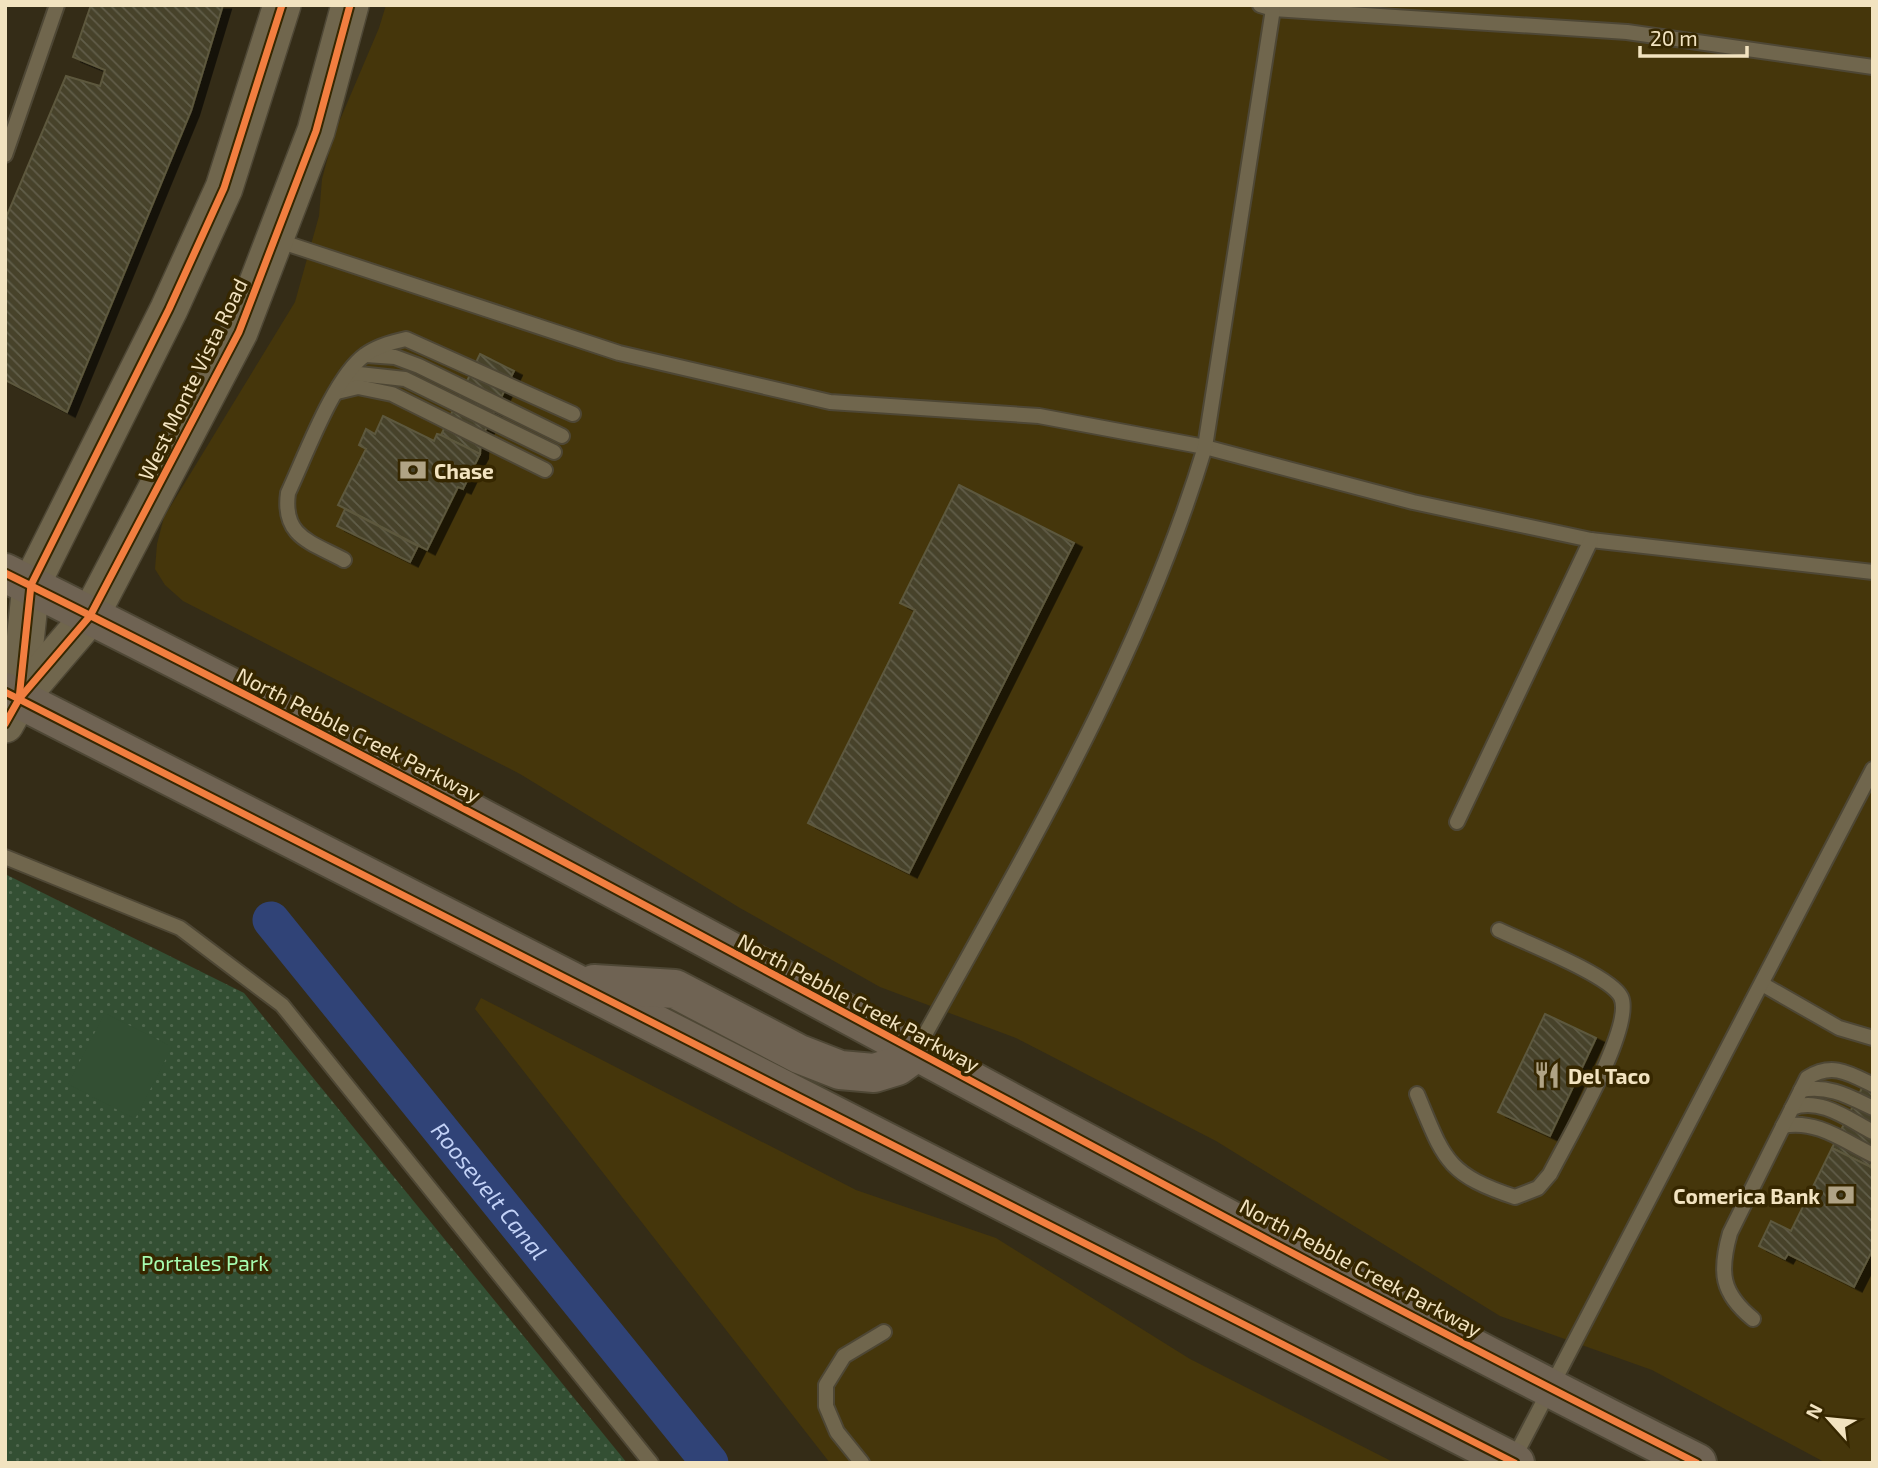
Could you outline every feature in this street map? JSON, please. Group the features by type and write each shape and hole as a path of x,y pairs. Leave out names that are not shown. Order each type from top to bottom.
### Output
{"main road":[{"name":"North Pebble Creek Parkway","path":"18,579 453,802 915,1053 1697,1463"},
{"path":"10,705 578,983 1513,1462"},
{"path":"578,983 675,989 799,1054 840,1070 874,1073 897,1066 915,1053"}],"street":[{"path":"10,705 18,579 169,309 224,188 282,5"},
{"name":"West Monte Vista Road","path":"10,705 90,615 208,396 239,332 316,131 350,5"}],"lane":[{"path":"5,155 57,5"},
{"path":"915,1053 1003,894 1146,610 1185,513 1205,447 1266,7 1627,32 1873,67"},
{"path":"276,240 619,353 830,402 1039,416 1205,447 1413,502 1591,540 1873,572"},
{"path":"344,560 294,533 285,511 288,493 338,388 365,354 387,343 406,339 573,414"},
{"path":"365,354 395,357 419,366 562,436"},
{"path":"338,388 359,374 382,374 405,379 554,452"},
{"path":"338,388 358,387 392,394 545,470"},
{"path":"1457,822 1591,540"},
{"path":"1513,1462 1873,769"},
{"path":"5,857 180,928 282,1005 651,1463"},
{"path":"1417,1094 1443,1155 1461,1175 1515,1197 1538,1188 1550,1174 1610,1056 1624,1016 1621,996 1601,978 1499,930"},
{"path":"1762,984 1839,1028 1873,1038"},
{"path":"1753,1319 1734,1303 1729,1293 1725,1283 1725,1253 1730,1233 1807,1078 1830,1068 1844,1071 1873,1085"},
{"path":"1801,1090 1820,1086 1873,1108"},
{"path":"1792,1108 1801,1104 1822,1106 1873,1132"},
{"path":"1783,1126 1799,1123 1812,1125 1873,1155"},
{"path":"862,1463 837,1432 826,1406 826,1385 844,1356 884,1332"}],"shaded area":[{"path":"386,5 1873,5 1873,1463 1826,1463 1652,1370 1500,1316 1216,1141 1016,1038 880,987 740,908 520,774 183,601 165,585 155,569 157,544 164,517 295,302 319,216 322,179 334,134 379,28"},
{"path":"481,998 856,1190 996,1238 1190,1359 1395,1463 830,1463 475,1009"}],"green space":[{"name":"Portales Park","path":"5,874 244,993 627,1463 5,1463"},
{"path":"105,1013 172,1047 135,1119 68,1084"}],"building":[{"path":"91,5 223,5 191,111 67,412 5,380 5,220 66,76 100,86 105,70 73,57"},
{"path":"480,354 514,371 481,439 480,454 441,435"},
{"name":"Chase","path":"383,416 434,441 437,434 441,435 480,454 463,489 458,487 427,550 338,505 366,449 359,445 366,429 375,434"},
{"path":"959,485 1074,543 909,873 808,823 915,610 900,603"},
{"path":"345,509 418,546 410,562 337,526"},
{"name":"Del Taco","path":"1545,1014 1596,1038 1550,1136 1498,1112"},
{"path":"1864,1084 1873,1088 1873,1161 1870,1167 1832,1148"},
{"name":"Comerica Bank","path":"1832,1148 1873,1168 1873,1249 1854,1287 1788,1254 1785,1259 1759,1246 1771,1221 1791,1231"}],"waterway":[{"name":"Roosevelt Canal","path":"271,920 710,1463"}],"cycle path":[{"path":"19,699 31,585 169,309 224,188 282,5"},
{"path":"5,724 19,699 90,616 239,332 316,131 350,5"},
{"path":"5,573 430,791 1273,1243 1697,1463"},
{"path":"5,692 1515,1463"}],"place":[{"name":"Chase","path":"413,470"},
{"name":"Del Taco","path":"1547,1075"},
{"name":"Comerica Bank","path":"1841,1195"}]}
